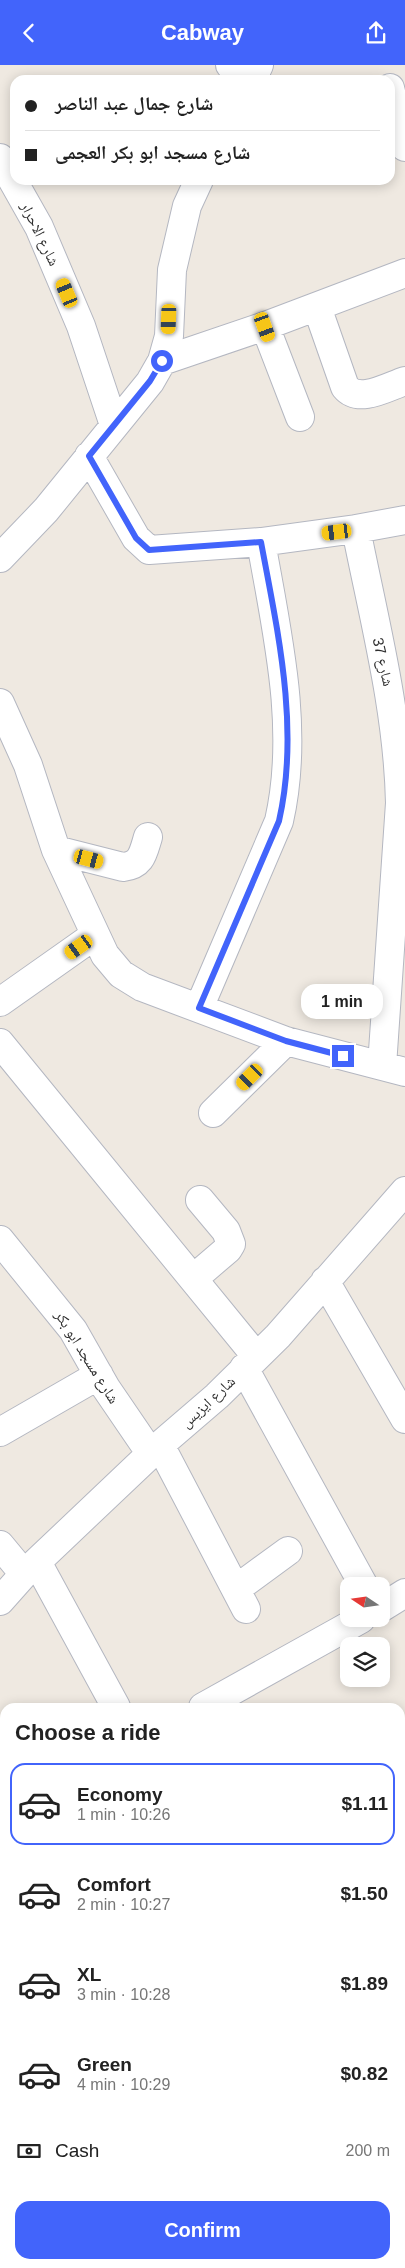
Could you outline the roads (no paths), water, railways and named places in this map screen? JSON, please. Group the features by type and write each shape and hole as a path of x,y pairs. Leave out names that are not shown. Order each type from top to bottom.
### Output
{"street":[{"path":"230,65 238,75"},
{"path":"395,108 405,147"},
{"name":"شارع الاحرار","path":"0,159 10,176"},
{"name":"شارع الاحرار","path":"15,185 39,227 81,326 114,425"},
{"path":"0,558 46,510 150,381 162,361 169,336 172,270 187,206 197,185"},
{"path":"162,361 265,327 405,273"},
{"path":"317,307 345,387 349,393 363,395 405,381"},
{"path":"265,327 300,417"},
{"path":"89,456 136,538 149,550 261,542 405,520"},
{"name":"شارع 37","path":"356,529 380,653 390,689 399,765 400,803 393,1069"},
{"path":"199,1008 279,821 284,795 286,703 279,642 261,542"},
{"path":"0,703 28,765 56,850 105,955 121,973 142,987 286,1041 393,1069"},
{"path":"56,850 123,867 134,866 141,859 148,837"},
{"path":"4,990 95,935"},
{"path":"213,1113 286,1041"},
{"path":"0,1043 193,1279 250,1362 359,1577"},
{"name":"شارع ايزيس","path":"0,1601 30,1568 156,1450 217,1396 278,1336 405,1191"},
{"path":"193,1279 228,1249 231,1244 226,1231 200,1200"},
{"name":"شارع مسجد ابو بكر","path":"0,1240 73,1329 99,1375 156,1450 241,1599 288,1551"},
{"path":"325,1281 405,1419"},
{"path":"0,1431 99,1375"},
{"path":"0,1545 30,1568 114,1703"},
{"path":"390,1602 405,1593"},
{"path":"211,1703 348,1627"}]}
